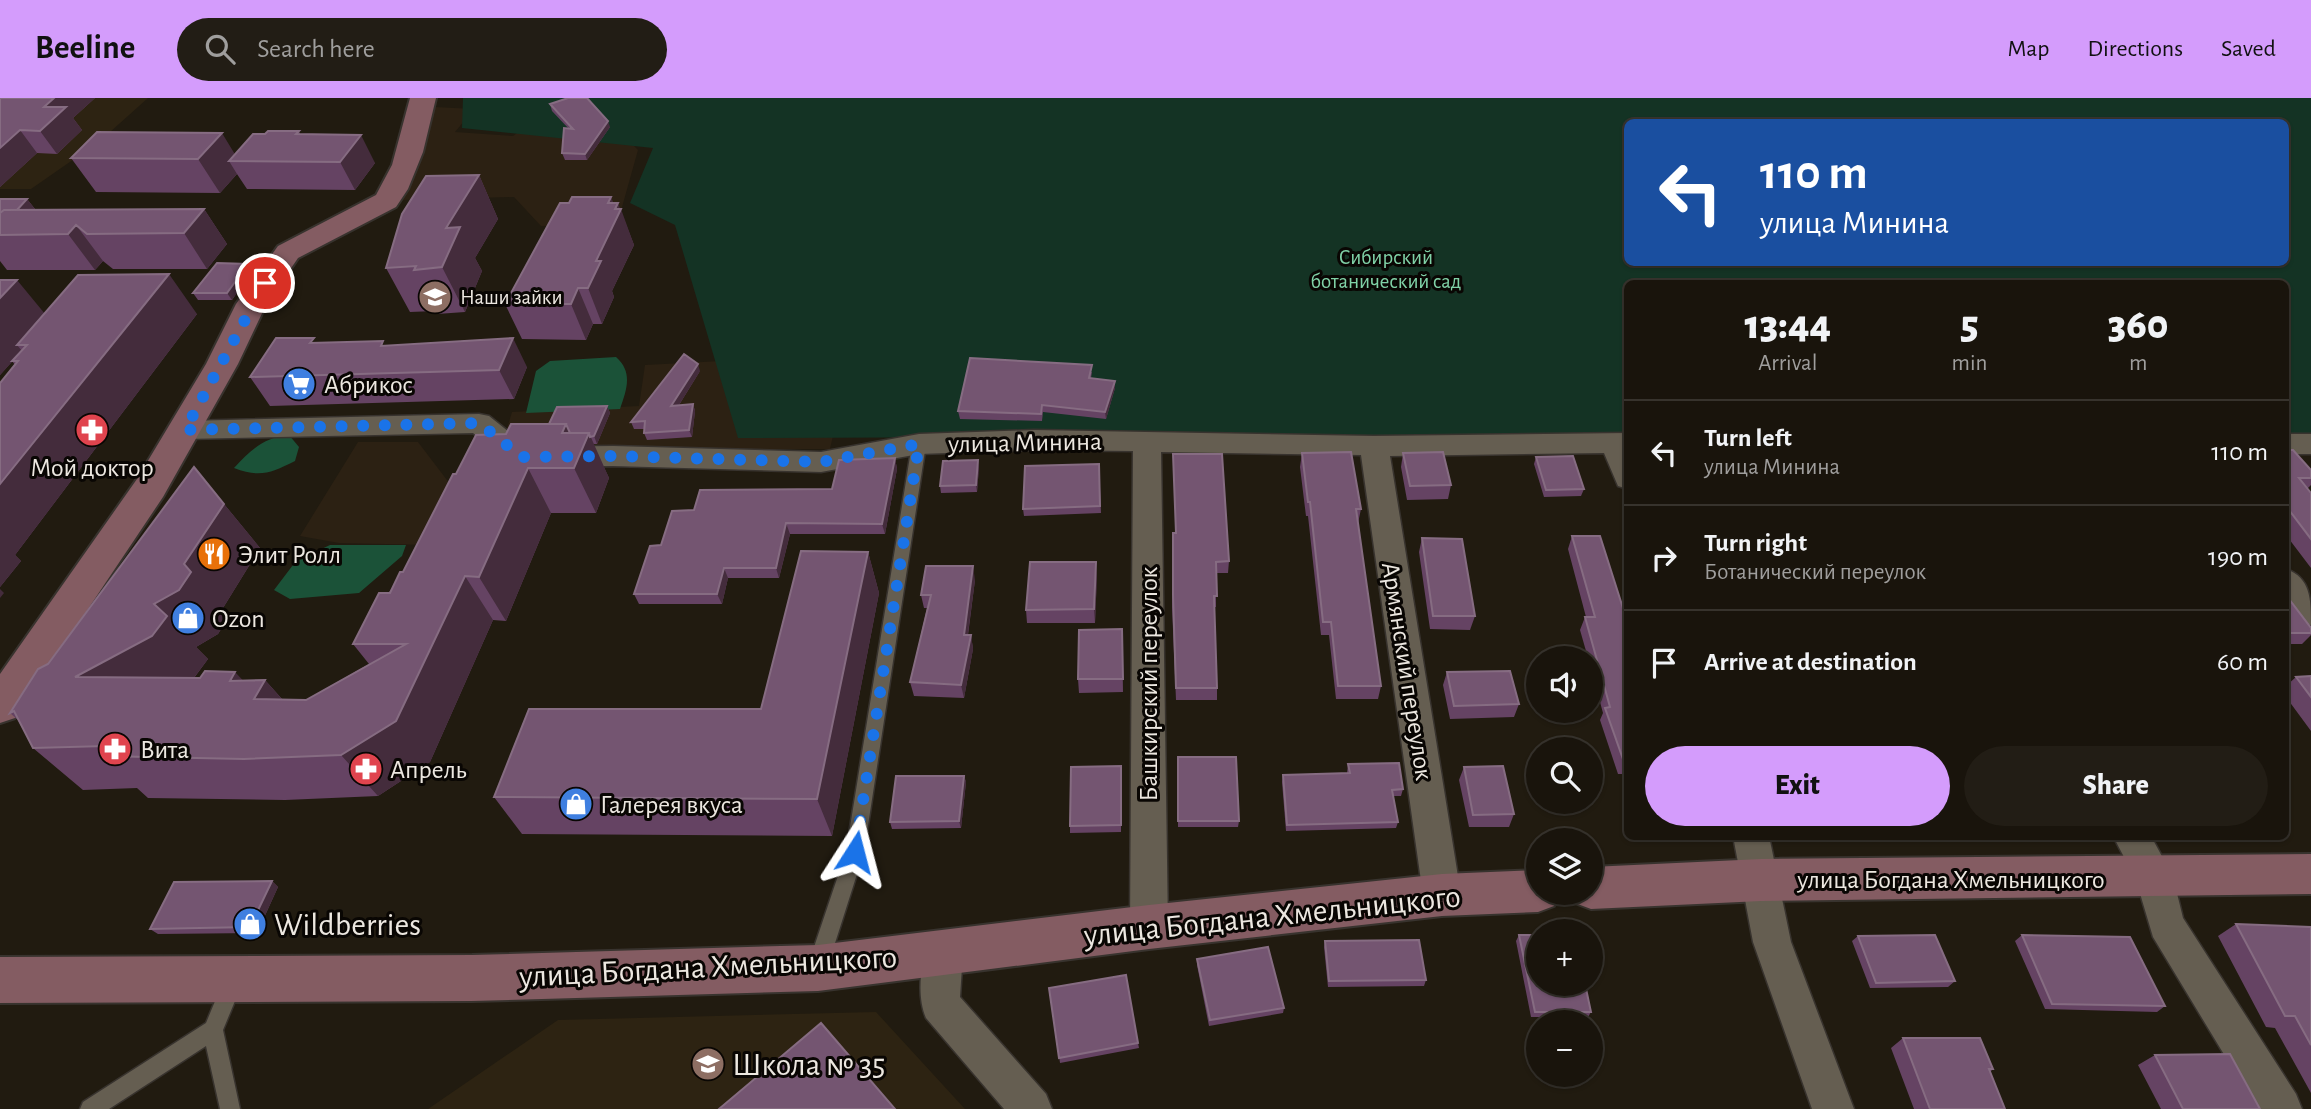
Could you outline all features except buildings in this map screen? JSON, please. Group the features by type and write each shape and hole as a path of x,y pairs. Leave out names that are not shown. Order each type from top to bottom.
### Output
{"street":[{"path":"0,706 150,488 222,364 251,304 279,261 288,252 386,201 393,191 408,165 423,98"},
{"name":"улица Минина","path":"185,430 479,423 522,457 613,456 821,462 919,444 1034,440 1374,446 1621,443"},
{"name":"Башкирский переулок","path":"1147,441 1149,927"},
{"path":"2289,444 2311,444"},
{"name":"Армянский переулок","path":"1374,446 1442,895"},
{"path":"2289,585 2311,613"},
{"path":"1752,840 1772,942 1833,1109"},
{"path":"2133,840 2154,877 2166,924 2281,1109"},
{"name":"улица Богдана Хмельницкого","path":"1603,887 1761,880 2311,874"},
{"name":"улица Богдана Хмельницкого","path":"0,980 472,978 818,968 1149,927 1442,895 1526,892"},
{"path":"944,952 940,1004 1031,1109"}],"lane":[{"path":"818,968 855,852 919,444"},
{"path":"230,1109 213,1030 234,979"},
{"path":"90,1109 213,1030"}],"shaded area":[{"path":"0,98 148,98 100,141 31,189 0,189"},
{"path":"587,98 638,150 617,225 541,226 514,197 402,200 435,107 474,109 455,132 513,136 550,109"},
{"path":"722,361 837,418 830,449 592,449 504,438 512,412 639,406 645,365"},
{"path":"358,442 418,442 450,484 431,545 339,543 300,536"},
{"name":"Школа № 35","path":"876,1012 965,1109 428,1109 558,1020"}],"green space":[{"name":"Сибирский ботанический сад","path":"463,98 2311,98 2311,435 2289,434 2289,280 1624,280 1624,435 738,438 675,225 630,203 653,148 462,128"},
{"path":"616,357 627,375 620,409 526,413 536,371 550,361"},
{"path":"289,435 299,447 295,461 265,473 251,473 234,468 258,446 273,438"},
{"path":"330,545 406,545 402,556 359,593 290,599 274,590 296,561"}],"place":[{"name":"Наши зайки","path":"435,297"},
{"name":"Абрикос","path":"299,384"},
{"name":"Мой доктор","path":"92,430"},
{"name":"Элит Ролл","path":"214,554"},
{"name":"Ozon","path":"188,618"},
{"name":"Вита","path":"115,749"},
{"name":"Апрель","path":"366,769"},
{"name":"Галерея вкуса","path":"576,804"},
{"name":"Wildberries","path":"250,924"},
{"name":"Школа № 35","path":"708,1064"}],"route":[{"path":"265,283 251,304 222,364 185,430 479,423 522,457 613,456 821,462 919,444 855,852"}]}
